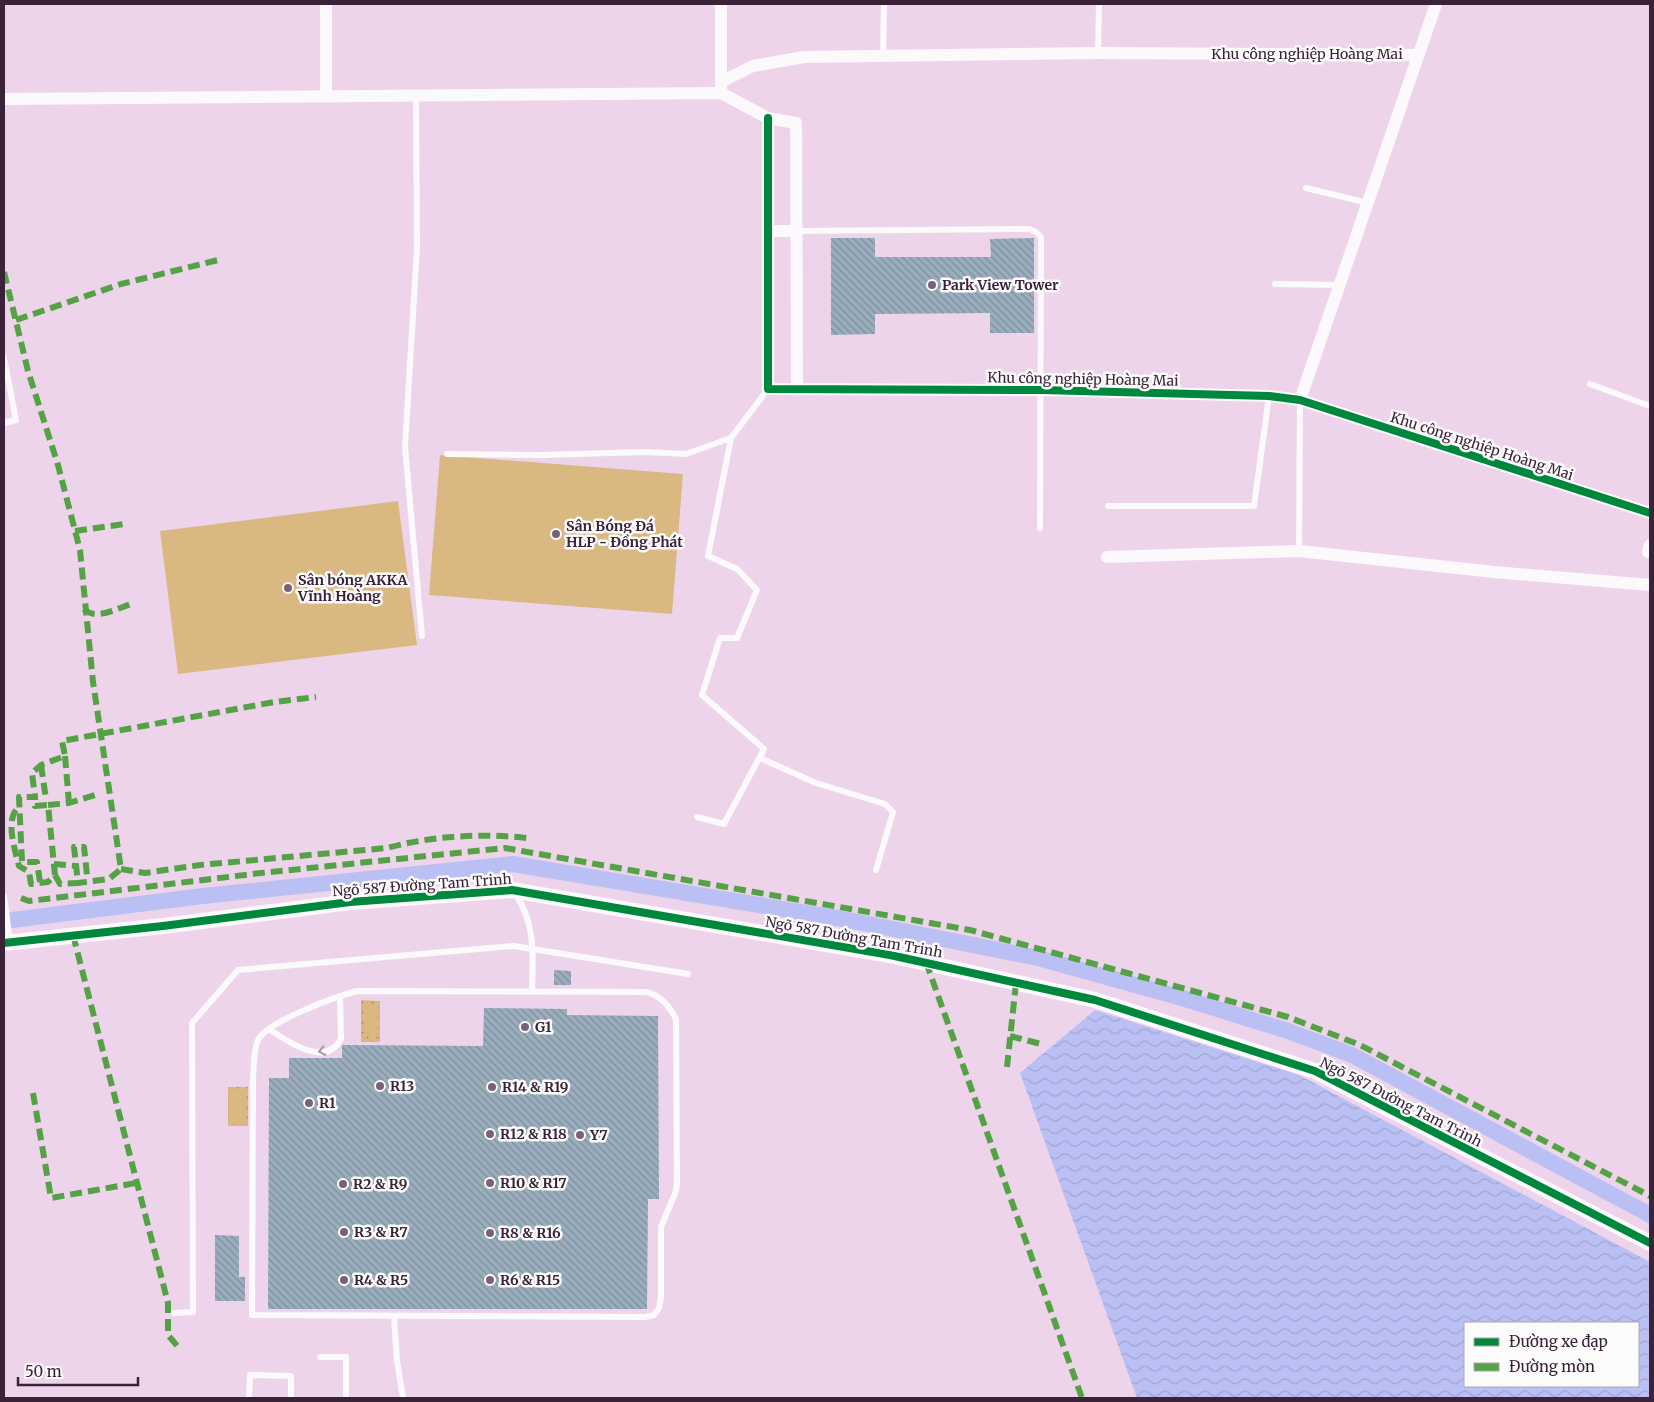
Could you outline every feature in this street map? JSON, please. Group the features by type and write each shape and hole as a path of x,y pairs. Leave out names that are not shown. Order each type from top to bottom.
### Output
{"street":[{"path":"326,4 326,96"},
{"path":"721,4 721,88"},
{"name":"Khu công nghiệp Hoàng Mai","path":"1300,400 1436,4"},
{"name":"Khu công nghiệp Hoàng Mai","path":"721,88 753,66 804,57 1098,53 1418,55"},
{"path":"4,98 416,96 721,88 768,118 796,123 797,389"},
{"path":"768,118 768,389"},
{"path":"768,231 796,231"},
{"name":"Khu công nghiệp Hoàng Mai","path":"768,389 1042,390 1269,396 1300,400 1650,513"},
{"path":"1107,557 1299,551 1494,572 1650,584"},
{"name":"Ngõ 587 Đường Tam Trinh","path":"8,941 163,926 350,902 512,890 890,955 1095,1000 1315,1071 1650,1244"}],"lane":[{"path":"883,56 884,4"},
{"path":"1098,4 1098,53"},
{"path":"416,96 417,248 405,447 422,636"},
{"path":"1306,188 1368,203"},
{"path":"796,231 1029,229 1036,232 1042,242 1040,528"},
{"path":"1275,284 1340,285"},
{"path":"4,358 16,420 4,423"},
{"path":"1590,384 1650,406"},
{"path":"697,817 724,824 764,749 702,694 720,638 737,638 758,590 737,569 708,556 731,438 768,389"},
{"path":"1108,506 1254,506 1269,396"},
{"path":"1299,551 1300,400"},
{"path":"447,454 541,455 645,452 686,454 731,438"},
{"path":"760,758 816,784 885,804 893,812 876,870"},
{"path":"512,890 525,909 533,947 532,992"},
{"path":"4,896 8,941"},
{"path":"174,1313 193,1312 192,1023 238,970 514,946 533,947 688,974"},
{"path":"367,991 646,992 655,994 664,1002 676,1019 676,1191 661,1228 659,1308 654,1315 645,1317 252,1315 254,1058 260,1038 269,1029 300,1012 340,996 367,991"},
{"path":"269,1029 302,1050 311,1052 331,1049 341,1039 340,996"},
{"path":"394,1316 397,1361 403,1398"},
{"path":"320,1357 346,1357 346,1398"},
{"path":"249,1398 250,1375 291,1376 291,1398"}],"shaded area":[{"name":"Sân Bóng Đá HLP - Đồng Phát","path":"440,455 683,474 672,614 429,595"},
{"name":"Sân bóng AKKA Vĩnh Hoàng","path":"398,501 417,645 178,674 160,531"},
{"path":"361,1000 380,1001 380,1042 361,1042"},
{"path":"364,1005 378,1006 377,1035 364,1035"},
{"path":"228,1087 248,1087 248,1126 228,1126"},
{"path":"245,1090 245,1123 231,1123 231,1091"}],"water":[{"path":"1095,1010 1299,1075 1650,1262 1650,1398 1137,1398 1020,1073"}],"building":[{"name":"Park View Tower","path":"831,238 875,238 875,257 991,257 990,239 1034,238 1034,333 990,333 990,313 875,314 875,334 831,335"},
{"path":"554,970 571,971 571,985 554,985"},
{"path":"484,1008 567,1009 567,1015 658,1016 659,1199 648,1199 647,1309 268,1309 269,1078 289,1078 289,1058 342,1058 342,1045 483,1046"},
{"path":"215,1235 239,1236 239,1277 245,1277 245,1301 215,1301"}],"waterway":[{"path":"4,921 203,896 513,864 843,919 1038,958 1182,998 1288,1031 1352,1055 1650,1215"}],"marked path":[{"path":"16,320 121,284 222,259"},
{"path":"4,272 28,371 58,465 80,550 93,682 121,869 109,879 78,883"},
{"path":"75,531 124,524"},
{"path":"84,609 94,614 100,614 131,604"},
{"path":"40,882 37,862 22,862 19,797 35,797 32,773 41,765 65,756 62,741 274,702 316,697"},
{"path":"65,756 69,803"},
{"path":"41,765 46,799"},
{"path":"48,805 69,803 98,794"},
{"path":"16,810 13,815 12,829 19,866 29,872 31,884 48,882 55,875 48,805 35,806 35,797"},
{"path":"121,869 145,873 200,865 387,848 439,838 475,836 527,838"},
{"path":"55,875 60,884 78,883 74,847 84,847 87,875"},
{"path":"21,898 29,901 261,873 505,848 970,930 1288,1017 1360,1045 1650,1196"},
{"path":"54,864 76,866"},
{"path":"73,935 168,1303 168,1335 179,1348"},
{"path":"926,962 1082,1398"},
{"path":"1007,1067 1016,983"},
{"path":"1010,1036 1041,1044"},
{"path":"33,1093 51,1198 136,1183"}],"cycle path":[{"path":"768,118 768,389 1042,390 1269,396 1300,400 1650,513"},
{"path":"4,943 163,926 350,902 512,890 890,955 1095,1000 1315,1071 1650,1243"}],"place":[{"name":"Park View Tower","path":"932,285"},
{"name":"Sân Bóng Đá HLP - Đồng Phát","path":"556,534"},
{"name":"Sân bóng AKKA Vĩnh Hoàng","path":"288,588"},
{"name":"G1","path":"525,1027"},
{"name":"R13","path":"380,1086"},
{"name":"R14 & R19","path":"492,1087"},
{"name":"R1","path":"309,1103"},
{"name":"R12 & R18","path":"490,1134"},
{"name":"Y7","path":"580,1135"},
{"name":"R10 & R17","path":"490,1183"},
{"name":"R2 & R9","path":"343,1184"},
{"name":"R3 & R7","path":"344,1232"},
{"name":"R8 & R16","path":"490,1233"},
{"name":"R4 & R5","path":"344,1280"},
{"name":"R6 & R15","path":"490,1280"}]}
